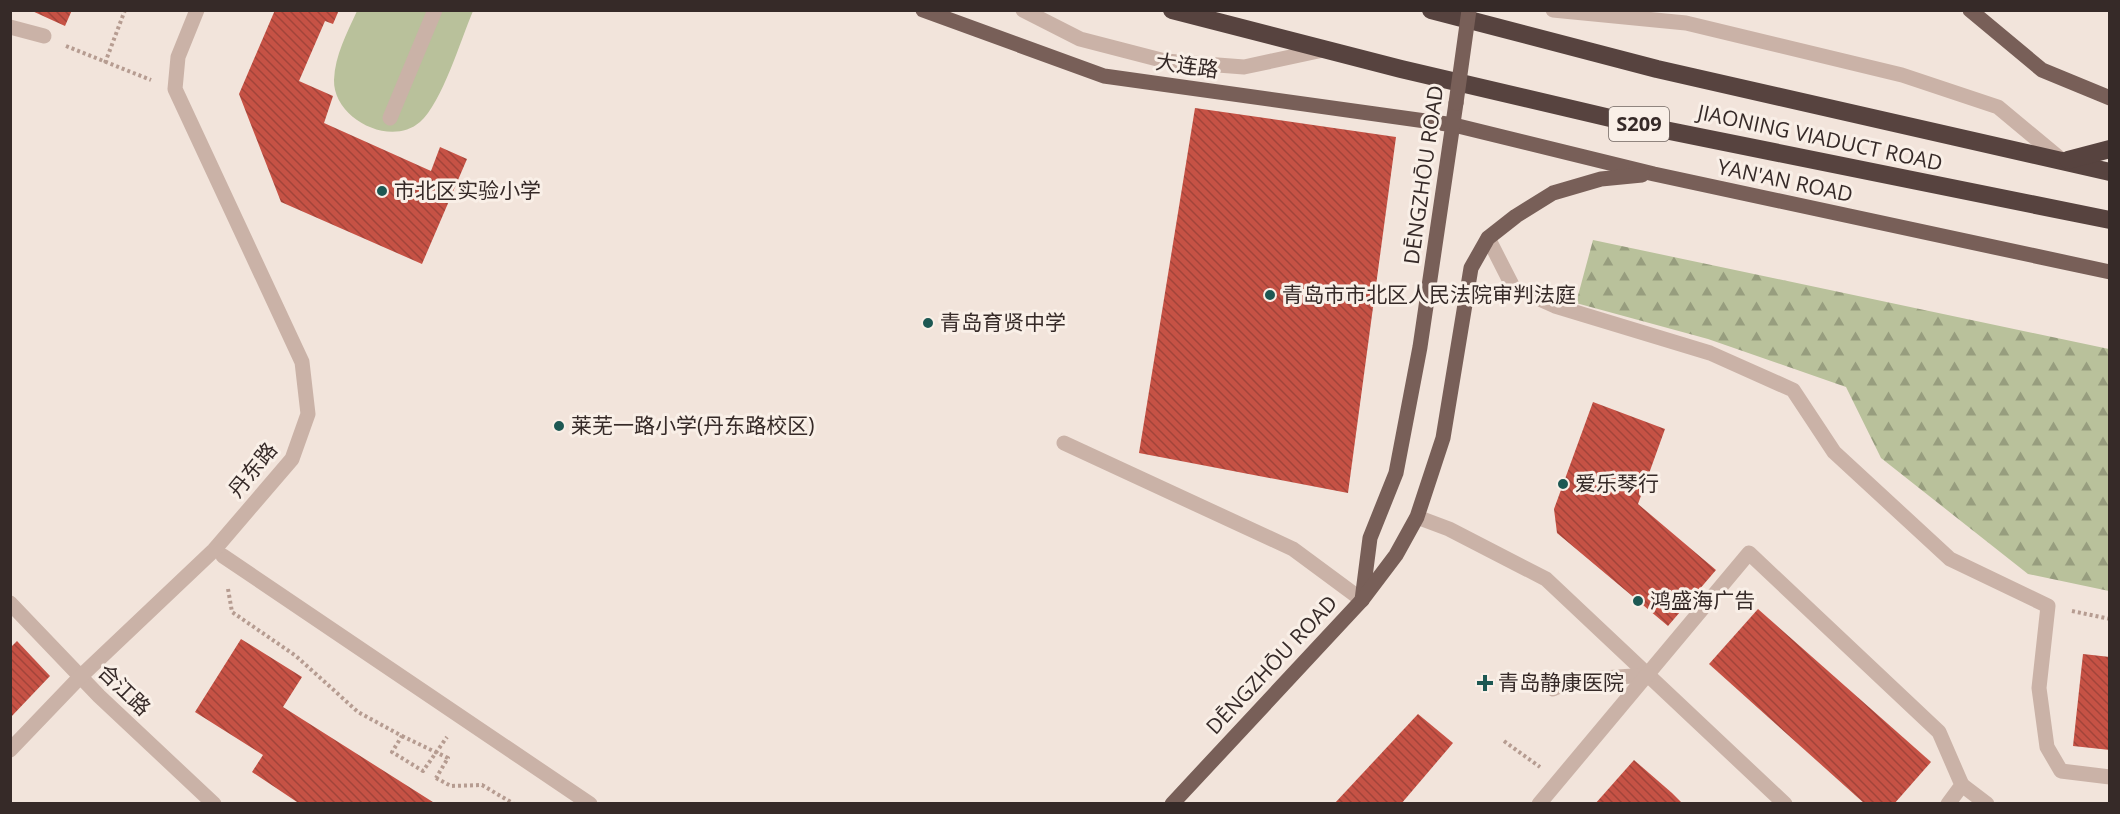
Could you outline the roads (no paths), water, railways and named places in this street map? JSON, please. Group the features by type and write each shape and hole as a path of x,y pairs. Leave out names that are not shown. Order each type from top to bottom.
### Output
{"highway":[{"name":"JIAONING VIADUCT ROAD","path":"1172,10 1325,50 1640,125 2109,220"},
{"name":"JIAONING VIADUCT ROAD","path":"1431,10 1656,69 2109,172"},
{"path":"2063,161 2109,149"}],"main road":[{"name":"大连路","path":"923,10 1104,76 1454,124"},
{"name":"DĒNGZHŌU ROAD","path":"1172,804 1362,600 1370,538 1396,473 1420,347 1469,10"},
{"path":"1970,10 2042,70 2109,98"},
{"name":"YAN'AN ROAD","path":"1454,124 1654,174 2109,272"},
{"path":"1362,600 1396,555 1417,517 1443,438 1471,268 1488,238 1516,216 1553,193 1601,179 1654,174"}],"street":[{"name":"丹东路","path":"10,750 80,677 228,533 292,459 308,414 302,362 175,88 178,57 197,10"},
{"path":"390,118 435,10"},
{"path":"1023,10 1080,39 1165,61 1244,67 1325,50"},
{"path":"1553,10 1686,23 1902,75 1998,107 2063,161"},
{"path":"10,27 44,36"},
{"path":"1488,238 1513,287 1555,306 1710,353 1793,390 1834,453 1950,559 2048,606 2038,688 2047,747 2061,771 2109,777"},
{"path":"1064,443 1293,549 1362,600"},
{"path":"1417,517 1449,529 1546,579 1785,804"},
{"path":"1539,804 1749,553 1939,732 1962,785 1987,804"},
{"path":"223,556 590,804"},
{"name":"合江路","path":"10,603 80,677 214,804"},
{"path":"1553,689 1573,680 1648,675"},
{"path":"1948,804 1962,785"}],"place":[{"name":"市北区实验小学","path":"382,191"},
{"name":"青岛市市北区人民法院审判法庭","path":"1270,295"},
{"name":"青岛育贤中学","path":"928,323"},
{"name":"莱芜一路小学(丹东路校区)","path":"559,426"},
{"name":"爱乐琴行","path":"1563,484"},
{"name":"鸿盛海广告","path":"1638,601"},
{"name":"青岛静康医院","path":"1485,683"}]}
